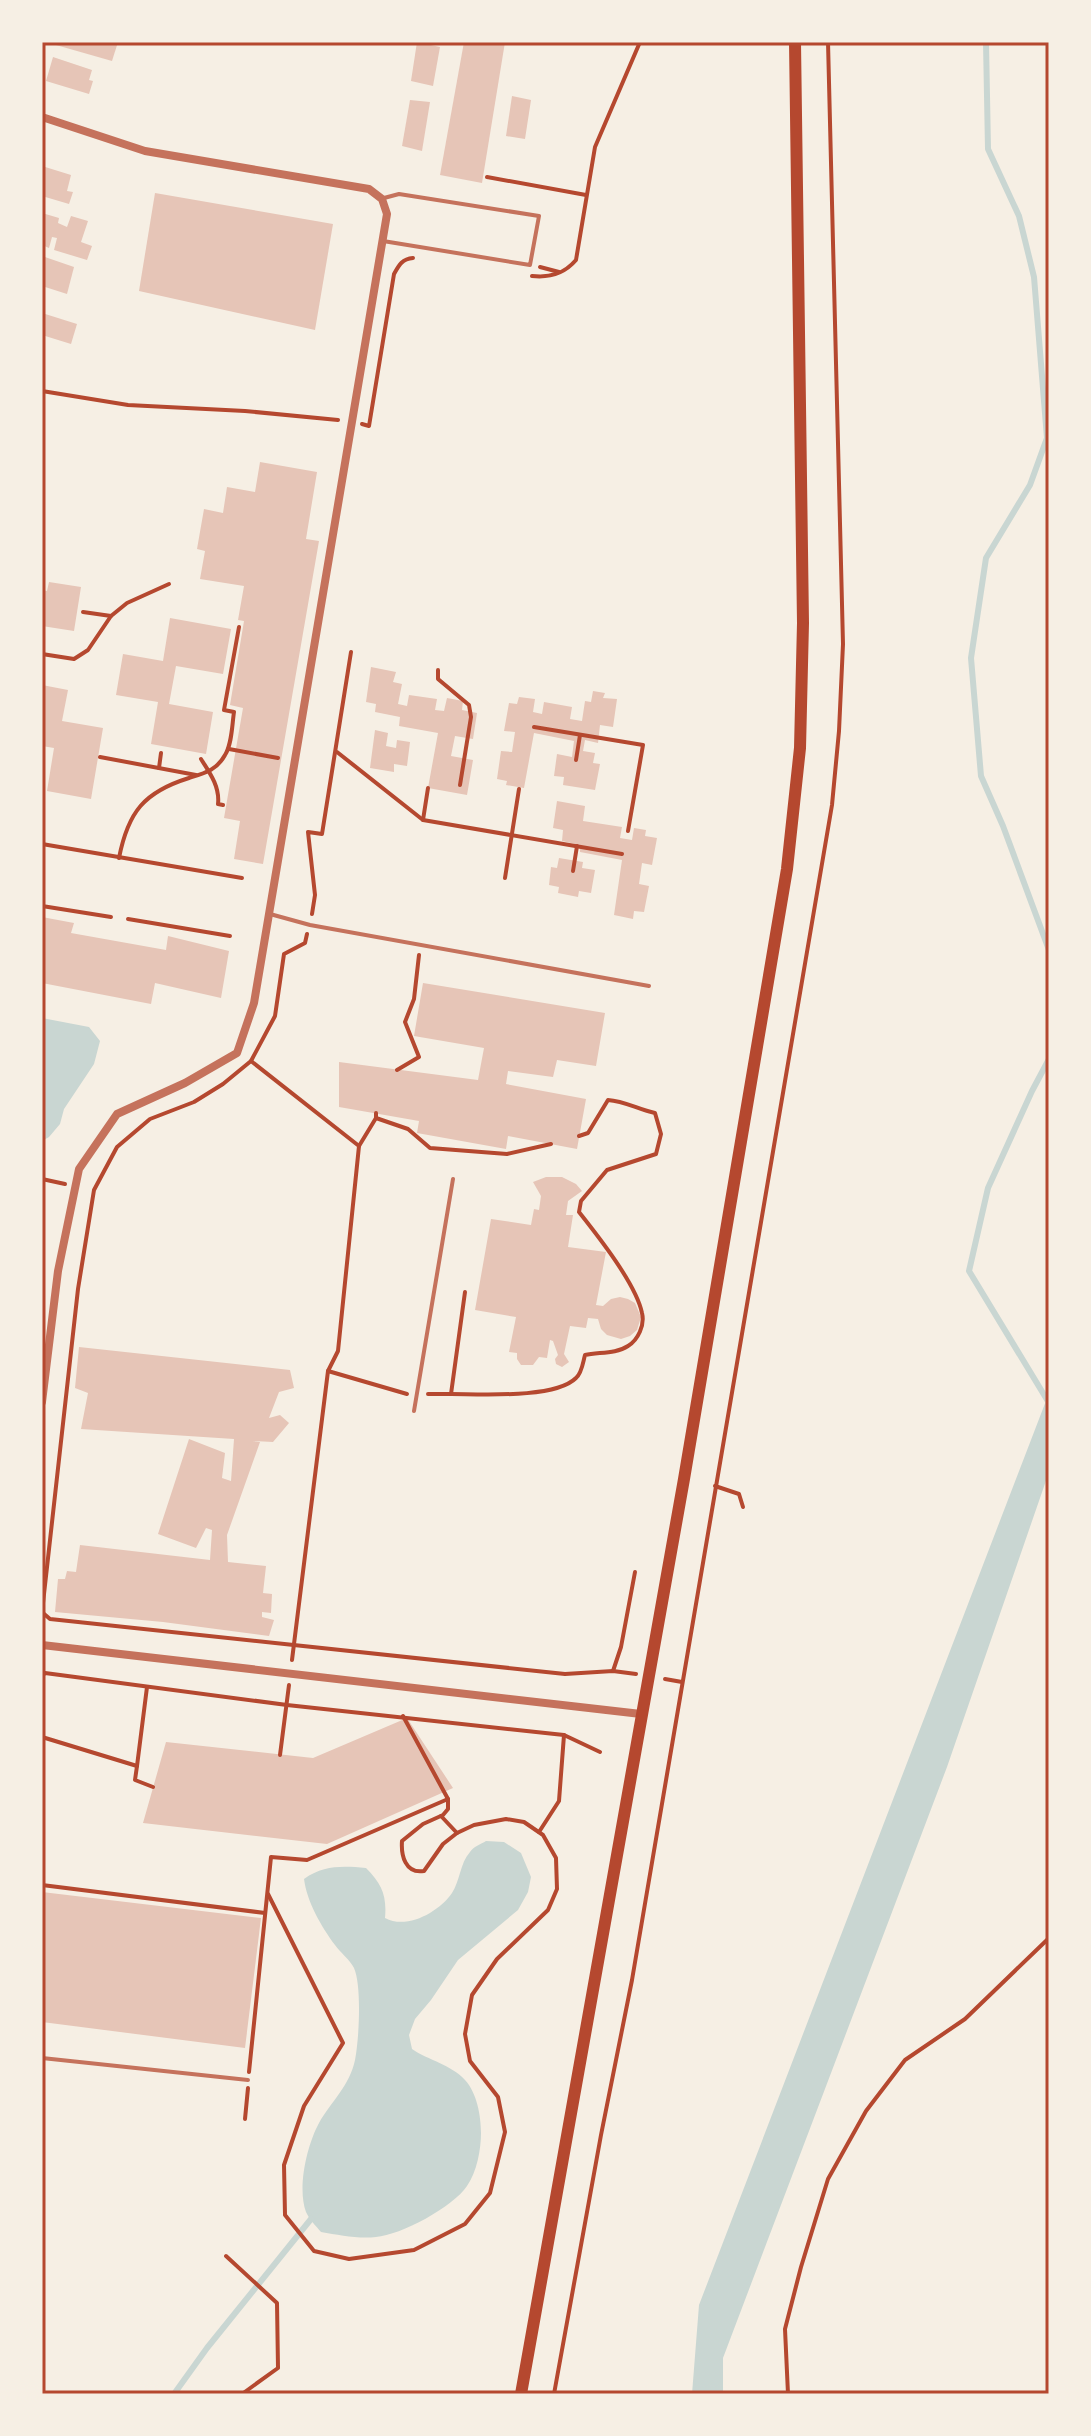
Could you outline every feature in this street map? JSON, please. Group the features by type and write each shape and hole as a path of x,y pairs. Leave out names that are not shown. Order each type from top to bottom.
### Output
{"main road":[{"path":"521,2394 684,1479 787,869 802,705 803,623 795,42"}],"street":[{"path":"42,117 145,151 369,189 382,199 387,214 254,1003 237,1053 185,1083 117,1114 79,1169 58,1271 42,1402"},
{"path":"42,1645 641,1714"}],"lane":[{"path":"382,199 399,194 539,216 530,265 383,241"},
{"path":"269,914 310,925 649,986"},
{"path":"414,1411 453,1179"},
{"path":"42,2058 248,2080"}],"path":[{"path":"525,275 549,277 568,270 576,260 595,147 640,42"},
{"path":"487,177 586,195"},
{"path":"369,426 394,274 404,260 422,259"},
{"path":"530,265 561,272"},
{"path":"42,391 128,405 334,419"},
{"path":"42,654 74,659 88,650 111,616 127,603 169,584"},
{"path":"83,612 111,616"},
{"path":"119,858 131,816 149,796 216,768 228,749 234,712 224,710 239,627"},
{"path":"351,652 322,834 308,832 315,895 310,925 305,943 284,954 275,1016 251,1061 194,1102 150,1119 117,1147 94,1190 78,1289 42,1612 50,1619 294,1647 565,1674 613,1671 621,1647 635,1572"},
{"path":"438,670 438,679 469,705 471,717 460,785"},
{"path":"534,727 643,745 628,831"},
{"path":"576,760 580,735"},
{"path":"228,749 278,758"},
{"path":"337,752 423,820 622,854"},
{"path":"159,768 161,753"},
{"path":"100,757 197,776"},
{"path":"201,759 219,794 218,804 223,805"},
{"path":"423,820 428,788"},
{"path":"505,878 519,789"},
{"path":"42,844 242,878"},
{"path":"573,871 577,846"},
{"path":"42,906 111,917"},
{"path":"128,919 230,936"},
{"path":"397,1070 419,1057 405,1022 414,999 420,945"},
{"path":"251,1061 359,1146"},
{"path":"451,1394 520,1394 557,1388 576,1378 585,1355 617,1351 630,1345 639,1333 643,1316 631,1288 597,1234 579,1212 581,1201 607,1170 656,1154 661,1134 655,1113 608,1100 588,1133 579,1136"},
{"path":"280,1755 328,1371 338,1351 359,1146 376,1116 408,1129 430,1148 507,1154 551,1144"},
{"path":"715,1486 739,1494 743,1507"},
{"path":"42,1676 45,1673 287,1705 564,1735 600,1752"},
{"path":"554,2394 632,1980 682,1682"},
{"path":"147,1687 135,1780 153,1787"},
{"path":"268,1894 343,2043 304,2106 284,2165 285,2215 314,2251 349,2259 414,2250 465,2224 490,2193 505,2132 498,2097 470,2061 465,2034 472,1995 497,1959 548,1910 557,1889 556,1858 548,1843 524,1822 506,1819 474,1825 457,1833 443,1844 424,1871 418,1873 411,1870 401,1852 402,1841 423,1824 441,1816 448,1809 448,1799 403,1716"},
{"path":"539,1832 559,1801 564,1735"},
{"path":"42,1737 137,1766"},
{"path":"245,2119 271,1857 307,1860 448,1799"},
{"path":"441,1816 457,1833"},
{"path":"42,1885 265,1913"},
{"path":"788,2394 785,2329 801,2267 828,2179 866,2111 905,2060 965,2019 1049,1938"},
{"path":"226,2256 277,2303 278,2368 242,2394"}],"shaded area":[{"path":"42,1018 89,1027 100,1041 94,1064 64,1109 60,1124 42,1141"},
{"path":"1049,1393 1049,1472 947,1767 723,2358 723,2394 692,2394 699,2305"},
{"path":"486,1841 504,1842 521,1853 531,1877 528,1892 518,1910 458,1960 415,2019 409,2035 412,2049 453,2070 473,2091 481,2133 473,2174 467,2186 450,2203 426,2219 399,2231 369,2237 321,2232 307,2215 303,2202 305,2167 319,2123 353,2069 358,2040 359,2000 354,1968 320,1922 311,1905 304,1879 334,1868 366,1868 382,1891 385,1918 403,1922 422,1917 439,1907 455,1888 467,1856"}],"building":[{"path":"57,42 118,42 112,61 56,45"},
{"path":"417,42 440,47 433,86 411,81"},
{"path":"464,42 505,42 482,183 440,175"},
{"path":"53,57 92,70 89,94 46,81"},
{"path":"512,96 531,100 525,139 506,136"},
{"path":"410,100 430,102 422,151 402,146"},
{"path":"42,166 71,175 67,191 73,192 69,204 42,196"},
{"path":"155,193 333,224 315,330 139,291"},
{"path":"42,213 59,218 58,223 67,227 71,216 88,221 81,242 92,246 87,260 54,250 57,238 52,237 49,248 42,245"},
{"path":"42,256 74,267 67,294 42,286"},
{"path":"42,313 77,324 71,344 42,335"},
{"path":"260,462 317,472 306,539 319,541 263,864 234,859 240,821 224,818 243,708 230,705 244,621 238,620 244,586 200,579 205,551 197,549 204,509 223,513 227,487 255,492"},
{"path":"49,582 81,587 74,631 42,626 42,590 47,591"},
{"path":"170,618 231,629 223,674 176,666 169,704 213,712 206,754 151,744 158,702 116,695 123,654 163,661"},
{"path":"371,667 396,672 393,682 402,684 398,704 407,706 409,695 437,699 435,710 444,711 447,698 463,701 462,710 477,713 473,739 455,736 451,756 473,760 467,795 428,788 438,733 399,726 400,717 375,712 376,704 366,702"},
{"path":"42,685 68,690 62,721 103,728 91,799 47,791 54,748 42,746"},
{"path":"593,691 605,693 603,698 617,699 613,727 600,725 598,743 585,740 583,751 595,753 593,763 600,764 595,790 563,785 564,777 554,776 557,754 572,757 574,741 534,733 524,788 506,785 507,781 497,779 501,751 512,752 515,732 504,731 509,703 517,704 519,697 535,699 533,712 542,714 544,702 572,707 570,719 582,721 585,701 591,702"},
{"path":"375,730 388,733 386,746 396,748 397,740 410,742 407,766 394,764 394,772 370,768"},
{"path":"557,801 585,806 583,821 622,827 620,838 632,840 634,828 646,830 645,836 657,838 652,865 642,863 639,884 649,886 644,912 634,911 633,919 614,915 622,860 580,852 580,845 562,841 563,830 553,828"},
{"path":"559,858 583,862 582,868 595,870 591,893 579,891 578,897 558,893 559,887 549,885 551,867 557,868"},
{"path":"42,917 74,923 71,933 166,950 168,936 229,951 221,998 155,983 151,1004 42,983"},
{"path":"423,983 605,1013 596,1066 557,1060 553,1077 508,1071 506,1084 586,1099 577,1149 508,1136 506,1149 417,1133 419,1121 339,1107 339,1062 478,1080 484,1048 414,1036"},
{"path":"546,1177 562,1177 582,1191 568,1201 566,1215 573,1215 568,1247 606,1252 596,1305 603,1306 611,1299 620,1297 628,1299 635,1303 641,1317 637,1330 621,1339 607,1335 598,1319 588,1318 586,1328 570,1326 564,1354 569,1362 562,1367 556,1364 558,1355 550,1340 547,1358 539,1357 533,1365 521,1365 517,1353 509,1352 516,1317 475,1310 491,1219 531,1225 534,1209 539,1210 541,1196 533,1182"},
{"path":"79,1347 290,1370 294,1388 279,1392 269,1418 280,1415 289,1423 273,1442 252,1441 260,1442 227,1535 228,1562 266,1566 263,1593 272,1594 271,1613 262,1612 262,1617 274,1620 269,1636 55,1612 58,1579 65,1579 67,1571 76,1572 80,1545 210,1560 212,1530 206,1528 196,1548 158,1534 189,1439 225,1453 222,1478 231,1481 234,1439 81,1429 88,1393 75,1388"},
{"path":"407,1718 453,1788 327,1844 143,1823 166,1742 313,1758"},
{"path":"42,1892 261,1918 245,2048 42,2022"}],"waterway":[{"path":"986,42 988,149 1019,216 1034,277 1047,438 1030,485 986,558 971,658 981,776 1049,950"},
{"path":"1049,1059 988,1188 969,1271 1049,1403"},
{"path":"174,2394 311,2219"}]}
